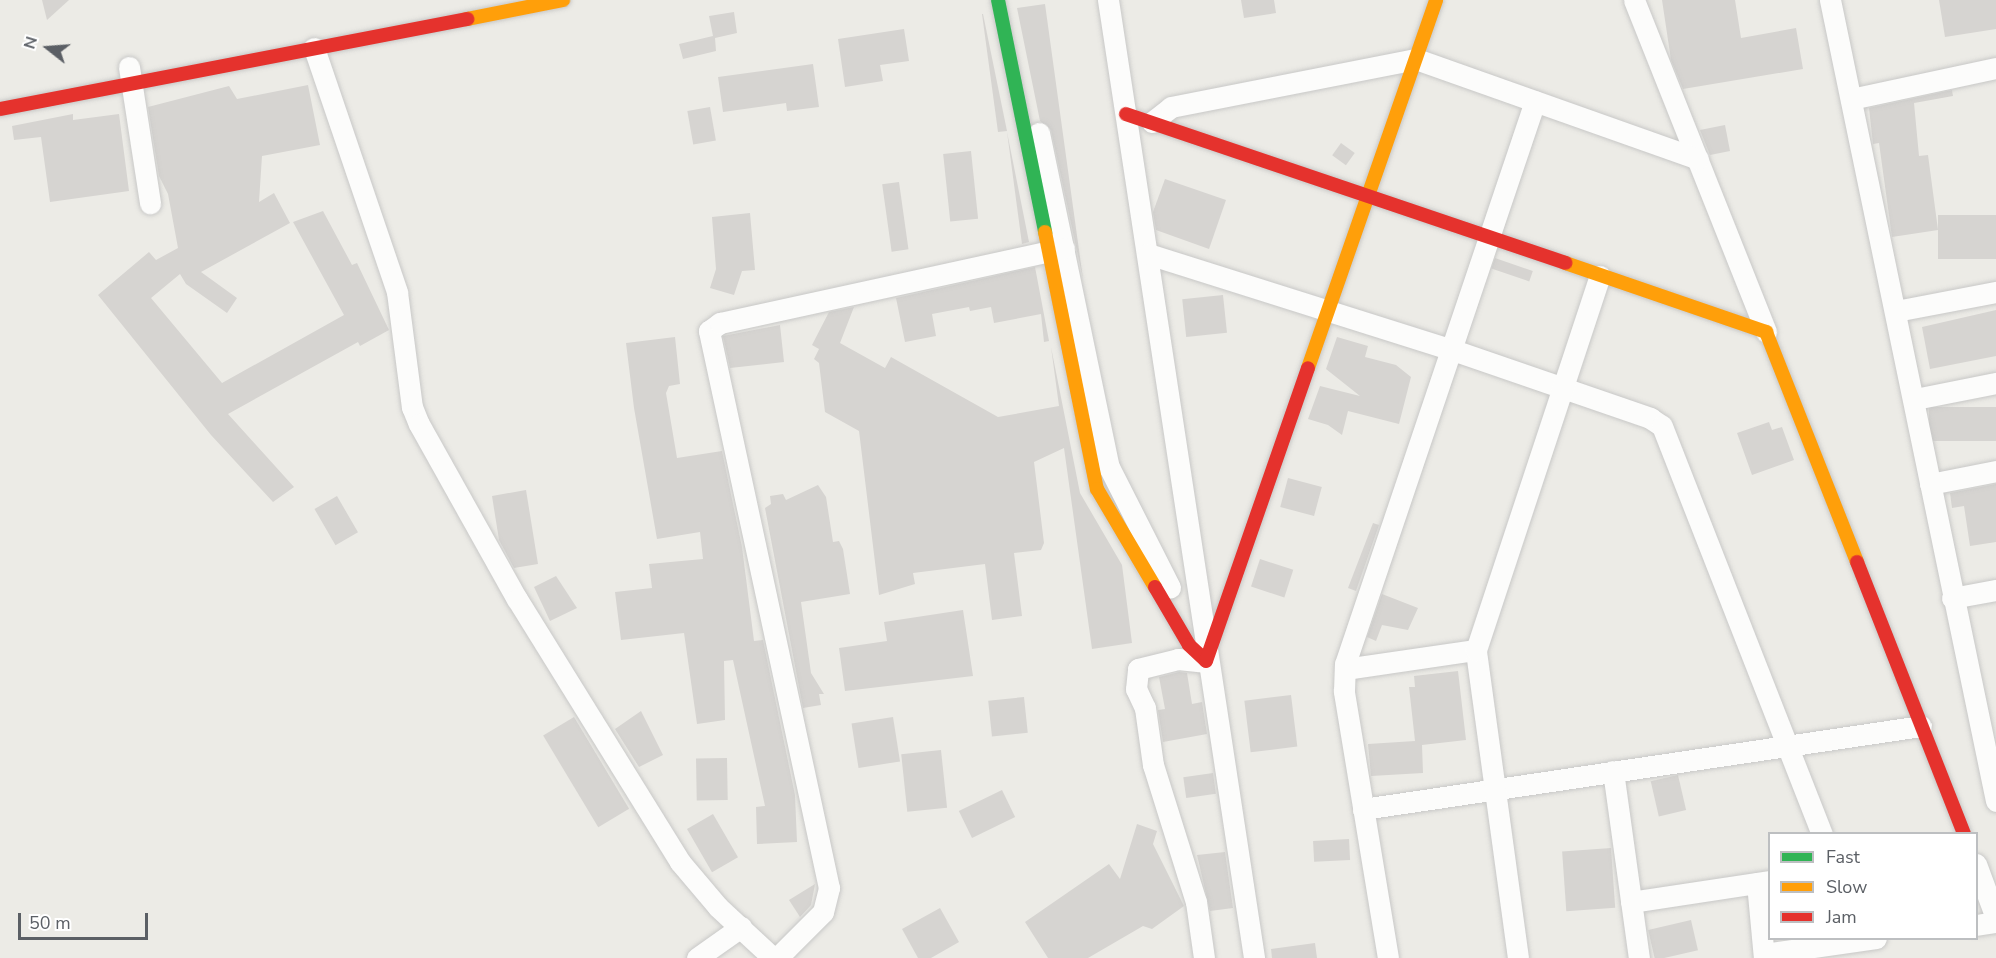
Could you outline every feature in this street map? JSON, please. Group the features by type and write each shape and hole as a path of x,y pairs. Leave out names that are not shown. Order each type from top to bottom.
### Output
{"street":[{"path":"0,109 130,71 314,48 563,0"},
{"path":"998,0 1057,249"},
{"path":"1011,0 1101,469 1206,660"},
{"path":"1108,0 1148,254 1206,660 1254,958"},
{"path":"1206,660 1436,0"},
{"path":"1634,0 1963,832"},
{"path":"1830,0 1915,399 1953,598 1987,706 1996,801"},
{"path":"314,48 397,292 412,408 419,424 517,599 680,862 741,927 775,958 823,912 829,888 710,331 720,322 1057,249"},
{"path":"1152,122 1171,107 1416,59 1698,159"},
{"path":"1851,99 1996,68"},
{"path":"130,71 150,203"},
{"path":"1388,958 1363,809 1344,669 1534,101"},
{"path":"1126,114 1367,198 1766,332"},
{"path":"1148,254 1450,349 1650,418 1667,432 1786,746 1821,832"},
{"path":"1518,958 1476,650 1600,276"},
{"path":"1896,311 1996,292"},
{"path":"1915,399 1996,383"},
{"path":"1930,484 1996,471"},
{"path":"1953,598 1996,590"},
{"path":"1344,669 1476,650"},
{"path":"1204,958 1196,902 1153,765 1145,708 1136,689 1138,669 1178,659 1206,660"},
{"path":"1363,809 1493,787 1921,726"},
{"path":"1613,771 1640,958"},
{"path":"1978,867 1996,920 1978,925"},
{"path":"1631,902 1763,882 1764,956 1862,940"},
{"path":"698,958 741,927"}],"building":[{"path":"42,0 69,0 47,20"},
{"path":"1241,0 1274,0 1276,13 1244,18"},
{"path":"1662,0 1735,0 1741,38 1796,28 1803,69 1683,89 1671,60"},
{"path":"1939,0 1996,0 1996,29 1945,37"},
{"path":"1045,4 1083,279 1051,130 1040,121 1017,8"},
{"path":"734,12 737,33 715,38 716,51 683,59 679,44 713,36 709,16"},
{"path":"983,14 1007,131 998,132"},
{"path":"904,29 909,61 880,65 883,81 845,87 838,39"},
{"path":"813,64 819,107 787,111 786,103 723,112 718,77"},
{"path":"308,85 320,145 262,156 259,202 274,193 290,223 201,272 237,298 227,313 186,284 180,274 151,298 222,383 344,315 293,222 323,211 352,265 357,263 389,330 360,346 358,342 228,414 294,487 273,502 211,435 98,295 149,252 156,260 178,248 168,194 159,176 148,107 229,86 237,99"},
{"path":"1952,90 1953,96 1914,103 1919,156 1928,155 1938,230 1892,237 1879,143 1873,144 1869,108"},
{"path":"710,107 716,140 693,144 687,111"},
{"path":"73,114 73,120 119,114 129,191 50,202 41,137 14,140 12,126"},
{"path":"1725,125 1730,151 1710,155 1700,130"},
{"path":"1007,132 1029,242 1022,244"},
{"path":"1341,143 1355,153 1346,165 1332,155"},
{"path":"971,151 978,219 950,222 943,154"},
{"path":"1165,179 1226,200 1209,249 1156,230 1153,212"},
{"path":"899,182 908,249 892,252 882,184"},
{"path":"750,213 755,270 742,271 734,295 710,288 716,269 712,217"},
{"path":"1938,215 1996,215 1996,259 1938,259"},
{"path":"1495,258 1533,271 1529,281 1491,268"},
{"path":"1035,267 1049,341 1044,342 1041,314 994,323 991,307 970,311 969,307 932,314 936,336 905,342 896,298"},
{"path":"1223,295 1227,333 1186,337 1182,299"},
{"path":"854,307 840,343 885,368 891,357 998,417 1059,406 1051,347 1080,493 1122,565 1132,643 1092,649 1064,448 1034,462 1044,543 1041,550 1014,553 1022,616 992,620 985,564 913,573 915,584 879,595 859,431 825,412 819,363 814,359 819,349 812,345 829,312"},
{"path":"1996,310 1996,356 1930,369 1922,327"},
{"path":"780,325 784,362 730,368 723,336"},
{"path":"675,337 680,384 669,386 666,393 677,458 722,451 742,547 754,641 763,640 795,795 797,842 757,844 756,807 765,806 733,660 724,661 725,720 697,724 684,633 621,640 615,592 652,588 649,564 703,559 700,532 657,539 634,408 626,343"},
{"path":"1337,337 1368,346 1365,357 1396,365 1411,377 1399,424 1348,411 1342,435 1328,425 1308,419 1320,386 1360,396 1326,369"},
{"path":"1929,407 1996,407 1996,441 1929,441"},
{"path":"1769,422 1772,430 1782,427 1794,460 1752,475 1737,433"},
{"path":"1288,478 1322,487 1314,516 1280,507"},
{"path":"1996,484 1996,542 1970,546 1964,506 1952,508 1950,493"},
{"path":"818,485 826,497 833,542 839,541 843,549 850,594 801,602 811,673 824,694 819,694 821,705 803,708 765,508 771,504 770,496 783,494 786,500"},
{"path":"526,490 538,564 514,568 499,540 492,496"},
{"path":"337,496 358,532 335,545 314,509"},
{"path":"1373,523 1379,525 1356,591 1348,588"},
{"path":"1260,559 1293,570 1284,597 1251,587"},
{"path":"556,576 577,608 550,621 534,587"},
{"path":"1382,594 1418,608 1408,630 1382,625 1376,641 1367,637"},
{"path":"963,610 973,676 845,691 839,648 887,641 884,622"},
{"path":"1458,671 1466,740 1422,745 1423,773 1371,776 1368,744 1415,741 1409,687 1415,687 1414,676"},
{"path":"1179,672 1187,673 1192,704 1202,702 1207,734 1163,742 1158,710 1165,709 1159,677"},
{"path":"1291,695 1297,747 1251,752 1244,701"},
{"path":"1024,697 1028,733 992,737 988,701"},
{"path":"641,711 663,755 639,767 615,729"},
{"path":"574,717 629,809 598,827 543,736"},
{"path":"893,717 900,761 859,768 852,724"},
{"path":"941,750 947,808 907,812 901,754"},
{"path":"727,758 728,800 697,801 696,759"},
{"path":"1213,773 1216,794 1186,798 1183,777"},
{"path":"1678,775 1686,810 1659,816 1651,781"},
{"path":"1002,790 1015,817 972,838 959,811"},
{"path":"713,814 738,857 712,872 687,829"},
{"path":"1137,824 1157,831 1153,844 1184,906 1152,929 1143,926 1088,958 1048,958 1025,922 1109,864 1120,879"},
{"path":"1349,839 1350,860 1314,862 1313,841"},
{"path":"1611,848 1615,908 1566,911 1562,851"},
{"path":"1225,852 1233,908 1210,911 1197,855"},
{"path":"815,884 811,905 800,917 789,900"},
{"path":"940,908 959,942 931,958 918,958 902,929"},
{"path":"1691,920 1698,950 1655,958 1648,930"},
{"path":"1315,943 1317,958 1272,958 1271,949"}],"traffic: fast":[{"path":"998,0 1045,232"}],"traffic: slow":[{"path":"467,19 563,0"},
{"path":"1308,368 1436,0"},
{"path":"1045,232 1097,489 1155,587"},
{"path":"1565,263 1766,332 1857,562"}],"traffic: jam":[{"path":"0,109 467,19"},
{"path":"1126,114 1565,263"},
{"path":"1155,587 1189,645 1206,661 1308,368"},
{"path":"1857,562 1963,832"}]}
